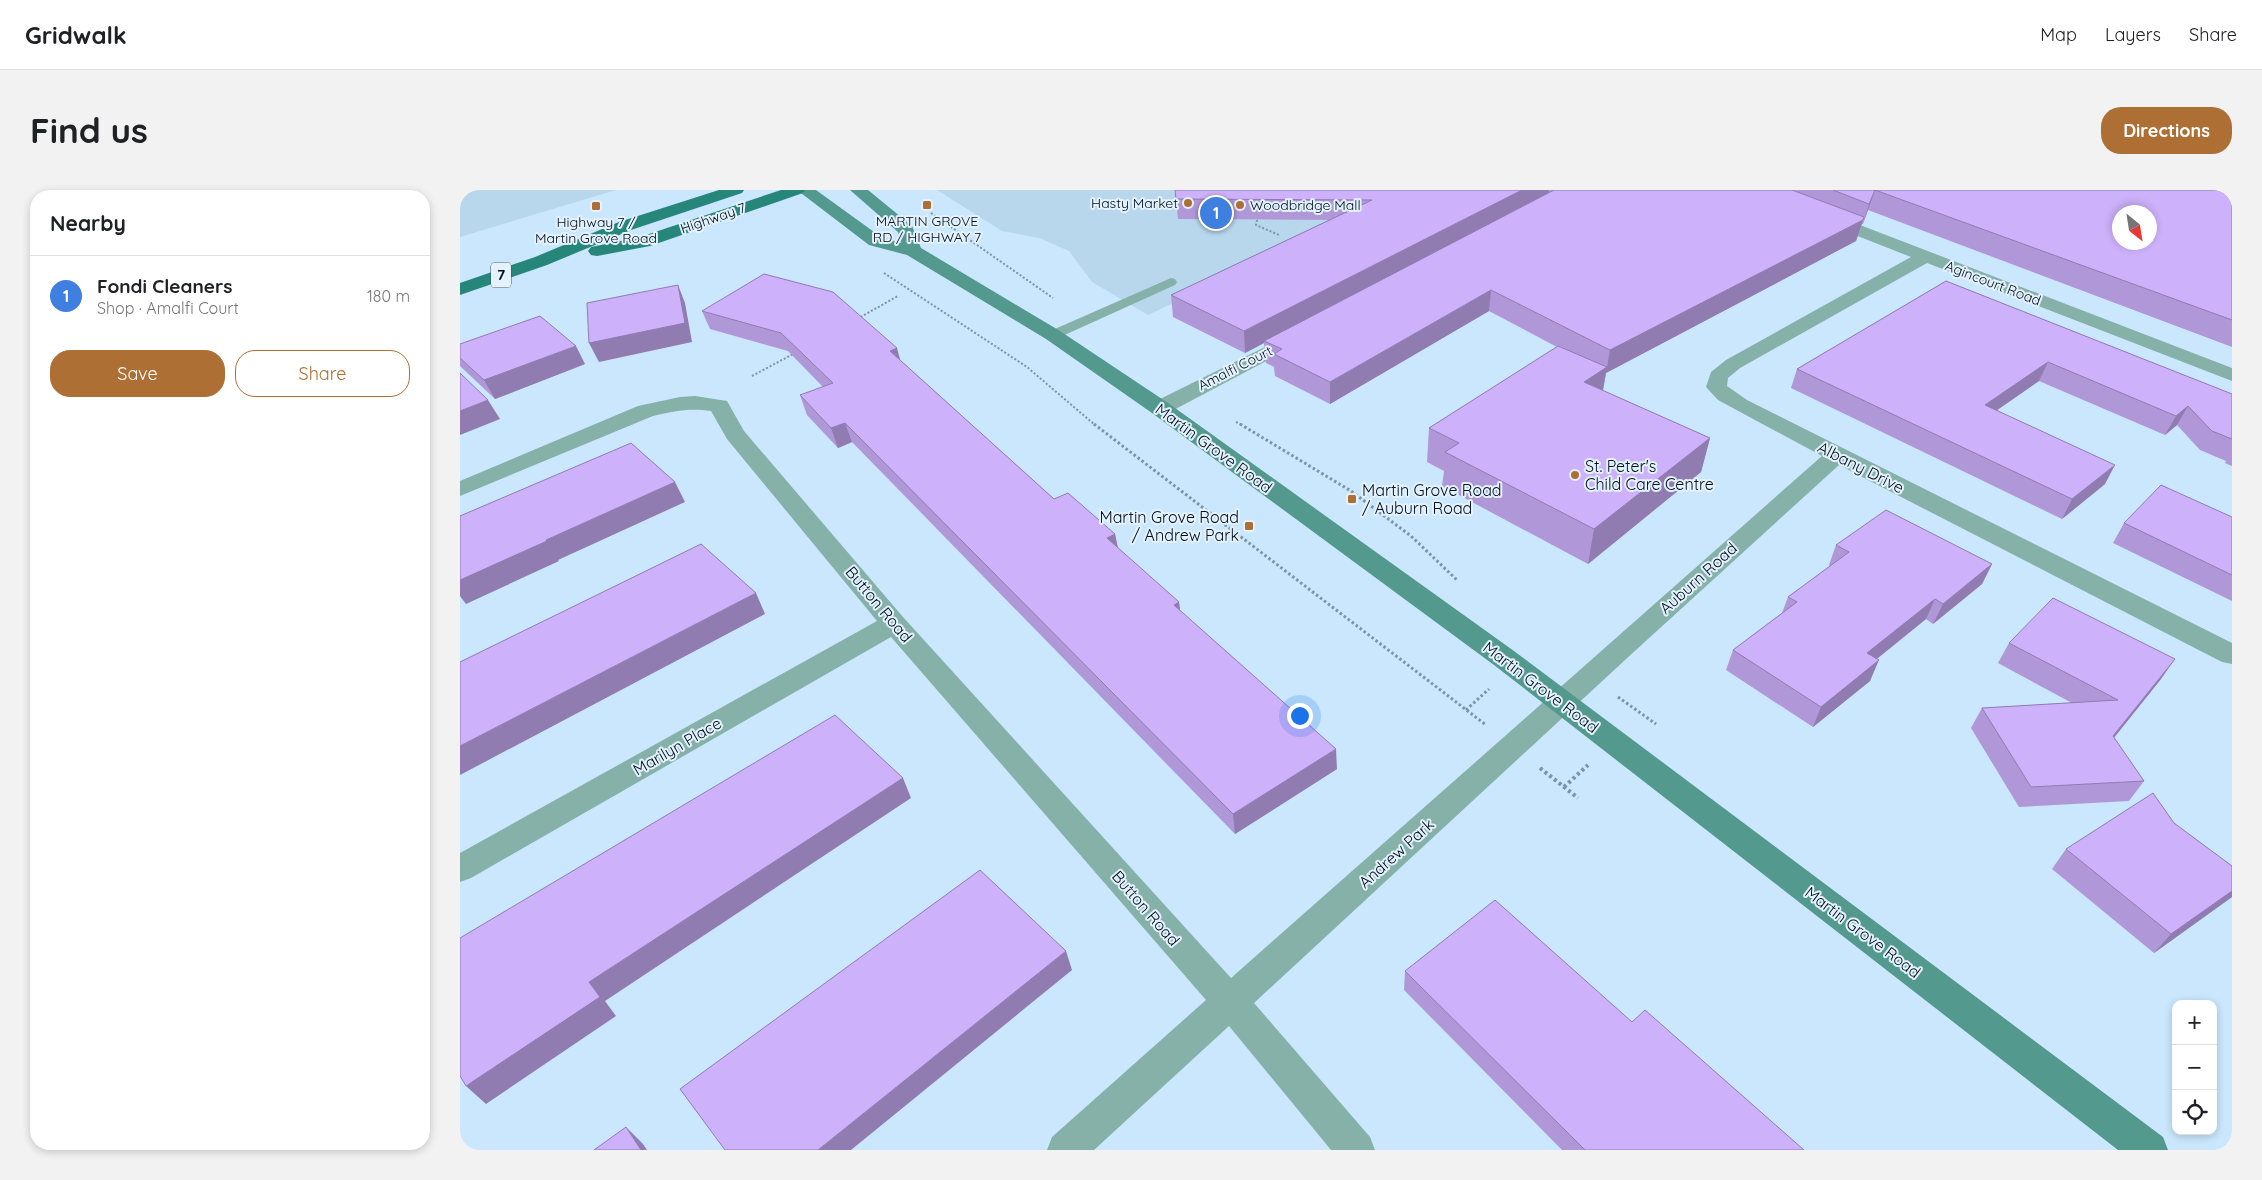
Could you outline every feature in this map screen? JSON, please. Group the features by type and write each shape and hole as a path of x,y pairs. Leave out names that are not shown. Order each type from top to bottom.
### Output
{"main road":[{"name":"Highway 7","path":"460,290 541,261 625,226 736,190"},
{"name":"Highway 7","path":"541,261 644,242 797,190"}],"street":[{"name":"Martin Grove Road","path":"805,190 875,241 913,251 1053,335 1160,408 1561,702 2149,1150"},
{"path":"858,190 906,230 913,251"},
{"name":"Agincourt Road","path":"1754,190 2232,375"},
{"name":"Albany Drive","path":"1925,257 1733,364 1718,376 1716,387 1725,396 1837,455 2232,655"},
{"name":"Amalfi Court","path":"1160,408 1316,327"},
{"name":"Button Road","path":"460,489 646,411 680,403 695,402 719,406 735,434 894,623 1230,1003"},
{"name":"Auburn Road","path":"1561,702 1837,455"},
{"name":"Marilyn Place","path":"460,869 894,623"},
{"name":"Andrew Park","path":"1066,1150 1561,702"},
{"path":"1230,1003 1286,1064 1356,1150"}],"lane":[{"path":"1053,335 1171,282"}],"path":[{"path":"1259,212 1256,225 1279,235"},
{"path":"930,213 1060,303"},
{"path":"880,271 1027,367 1097,427 1363,629 1492,730"},
{"path":"855,320 898,296"},
{"path":"752,376 795,352"},
{"path":"1232,420 1351,491 1411,536 1464,586"}],"shaded area":[{"path":"460,190 616,190 460,237"},
{"name":"Woodbridge Mall","path":"937,190 1412,190 1148,315 1092,282 1069,251 1039,238 1002,231"}],"building":[{"path":"1175,190 1522,190 1244,331 1171,295 1372,200 1176,199"},
{"path":"1554,190 1792,190 1864,217 1863,220 1610,350 1491,290 1330,382 1274,354 1282,349 1264,341"},
{"path":"1833,190 1875,190 1869,204"},
{"path":"1875,190 2232,190 2232,320"},
{"path":"764,274 833,292 897,348 890,351 1054,499 1068,493 1115,534 1107,538 1179,602 1174,605 1336,749 1233,814 845,423 831,428 800,395 833,383 781,333 702,311"},
{"path":"1946,281 2232,394 2232,439 2212,431 2188,406 2176,416 2048,362 1985,405 2115,465 2072,499 1797,369"},
{"path":"678,285 685,323 589,343 587,303"},
{"path":"540,316 576,346 484,380 460,358 460,344"},
{"name":"St. Peter's Child Care Centre","path":"1558,346 1607,367 1584,382 1710,438 1594,529 1445,452 1459,443 1429,428"},
{"path":"460,373 488,400 460,411"},
{"path":"631,443 675,482 460,580 460,516"},
{"path":"2161,485 2232,517 2232,575 2124,523"},
{"path":"1886,510 1992,564 1943,604 1935,599 1867,653 1879,660 1821,707 1733,650 1797,602 1788,597 1849,552 1836,545"},
{"path":"701,544 756,593 460,746 460,662"},
{"path":"2053,598 2175,659 2113,736 2144,781 2031,787 1982,708 2118,700 2009,643"},
{"path":"835,715 903,778 589,982 600,997 466,1086 460,1076 460,938"},
{"path":"2153,793 2174,823 2232,866 2232,891 2171,934 2066,849"},
{"path":"980,870 1066,951 818,1150 725,1150 680,1089"},
{"path":"1495,900 1632,1022 1645,1010 1804,1150 1585,1150 1405,971"},
{"path":"626,1127 641,1150 594,1150"}],"place":[{"name":"Hasty Market","path":"1188,203"},
{"name":"MARTIN GROVE RD / HIGHWAY 7","path":"927,205"},
{"name":"Woodbridge Mall","path":"1240,205"},
{"name":"Highway 7 / Martin Grove Road","path":"596,206"},
{"name":"Fondi Cleaners","path":"1216,213"},
{"name":"St. Peter's Child Care Centre","path":"1575,475"},
{"name":"Martin Grove Road / Auburn Road","path":"1352,499"},
{"name":"Martin Grove Road / Andrew Park","path":"1249,526"}]}
